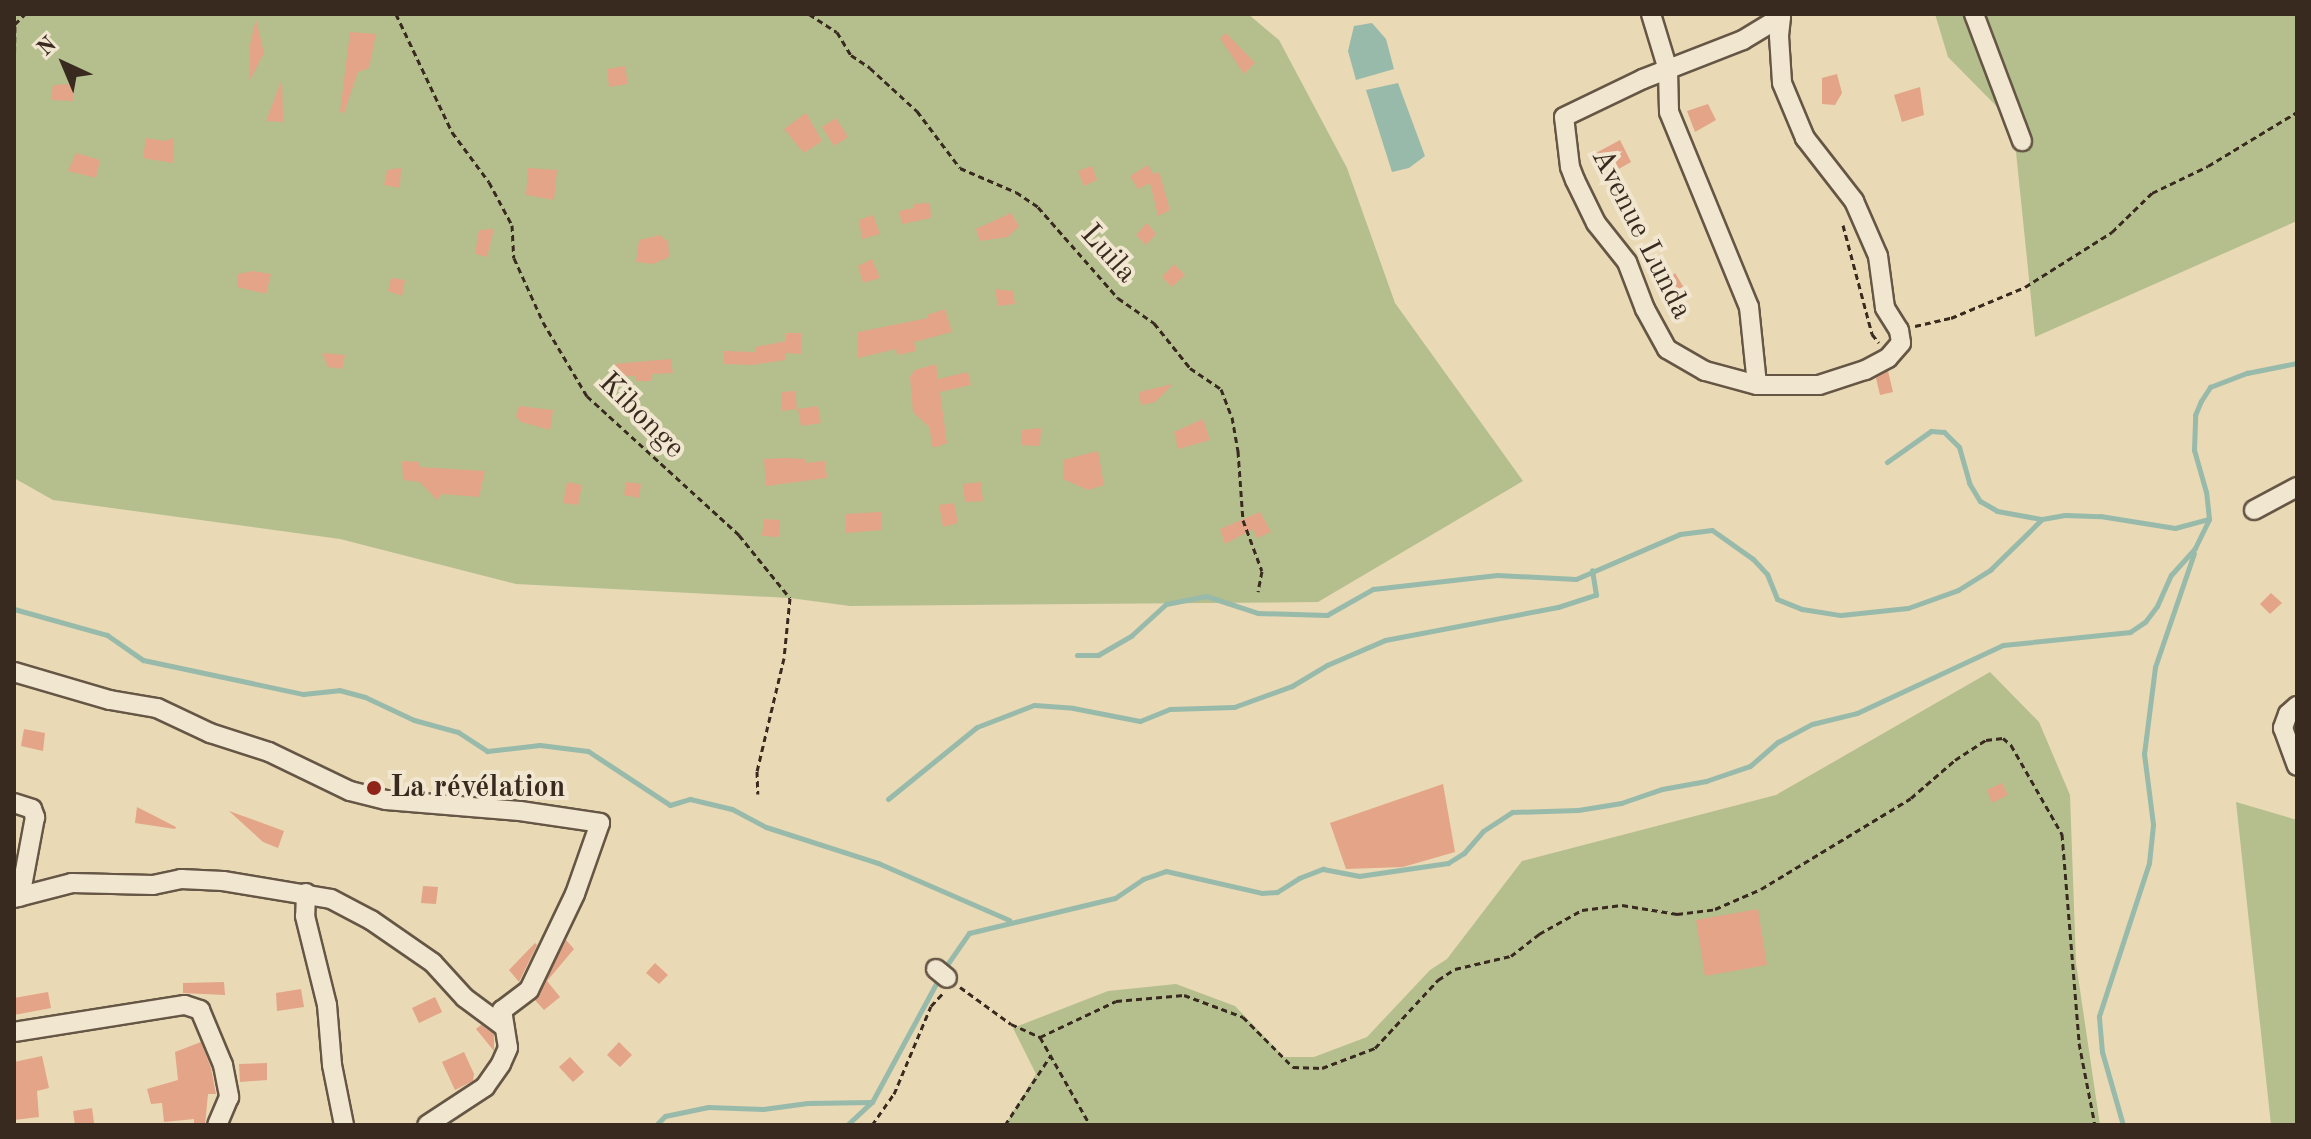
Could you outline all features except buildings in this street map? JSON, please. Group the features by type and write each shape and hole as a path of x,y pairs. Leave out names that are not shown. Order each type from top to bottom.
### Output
{"street":[{"path":"1651,14 1668,70 1669,112 1749,307 1757,385"},
{"path":"1974,14 2022,141"},
{"path":"1668,70 1743,40 1781,16"},
{"path":"1781,16 1782,83 1805,138 1854,201 1878,256 1885,308 1899,330"},
{"name":"Avenue Lunda","path":"1668,70 1564,117 1570,167 1575,180 1596,223 1627,262 1645,309 1667,349 1705,371 1757,385 1819,385 1865,370 1899,349 1899,330"},
{"path":"2254,510 2297,487"},
{"path":"14,672 110,700 157,708 210,733 269,752 350,791 386,800 520,811 600,823 575,894 529,990 502,1010 508,1048 485,1087 427,1125"},
{"path":"2297,706 2288,714 2283,728 2297,766"},
{"path":"14,803 32,809 35,817 17,898 72,883 153,885 181,879 306,893 331,899 433,963 465,998 504,1027"},
{"path":"306,893 305,916 327,1005 332,1065 344,1125"},
{"path":"14,1032 185,1005 200,1010 223,1065 229,1097 217,1125"}],"path":[{"path":"14,92 15,24 25,14"},
{"name":"Kibonge","path":"396,14 452,132 489,182 512,225 514,258 543,322 587,396 739,535 790,598 784,658 757,771 758,794"},
{"name":"Luila","path":"809,14 837,32 851,55 917,111 960,168 1016,192 1038,207 1118,298 1154,323 1190,368 1221,389 1232,417 1238,451 1243,520 1262,571 1258,592"},
{"path":"1842,220 1872,334 1887,345 1899,330 1951,318 2025,287 2112,232 2152,193 2208,166 2297,112"},
{"path":"1040,1037 1116,1001 1184,995 1243,1017 1293,1067 1322,1068 1375,1048 1438,980 1455,969 1511,956 1539,934 1582,910 1622,905 1677,914 1715,909 1761,889 1900,805 1986,740 2003,738 2011,745 2062,834 2079,1043 2095,1125"},
{"path":"872,1125 894,1094 942,973 1011,1024 1040,1037 1090,1125"},
{"path":"1005,1125 1051,1055"}],"green space":[{"path":"14,14 1248,14 1279,40 1347,168 1395,303 1523,481 1318,602 850,606 790,598 516,584 340,539 53,500 14,478"},
{"path":"1935,14 2297,14 2297,221 2035,337 2013,123 1948,57"},
{"path":"1990,672 2039,722 2070,795 2076,963 2100,1125 1005,1125 1036,1074 1013,1028 1108,991 1176,984 1235,1006 1284,1057 1314,1057 1367,1037 1430,970 1447,959 1522,861 1776,795"},
{"path":"2236,802 2297,820 2297,1125 2271,1125"}],"shaded area":[{"path":"1372,23 1386,39 1394,69 1356,80 1348,51 1354,26"},
{"path":"1398,83 1425,156 1409,168 1392,172 1366,90"}],"waterway":[{"path":"944,969 969,933 1115,898 1143,879 1166,871 1262,893 1277,892 1299,878 1323,869 1359,876 1448,863 1464,853 1483,831 1512,812 1578,810 1621,803 1662,789 1706,781 1750,766 1778,742 1812,724 1857,713 2003,645 2130,632 2145,622 2157,606 2171,575 2195,548 2209,519 2206,492 2194,450 2195,415 2201,401 2210,387 2247,373 2297,363"},
{"path":"1887,462 1931,431 1944,432 1959,447 1969,483 1980,501 1997,511 2041,519"},
{"path":"1077,655 1098,655 1132,635 1166,604 1206,596 1258,613 1327,615 1373,589 1497,575 1576,579 1680,534 1712,530 1753,559 1767,574 1777,599 1802,609 1841,615 1908,608 1958,590 1991,569 2042,519 2065,515 2100,516 2175,528 2208,519"},
{"path":"2123,1125 2102,1052 2099,1016 2149,863 2153,824 2144,754 2155,667 2194,553"},
{"path":"888,799 977,727 1034,705 1073,708 1140,721 1170,709 1234,707 1292,686 1327,665 1385,640 1558,607 1596,595 1592,570"},
{"path":"14,609 107,635 143,660 303,694 339,690 365,697 414,720 458,732 487,751 540,745 588,751 670,805 690,799 732,809 766,827 878,863 1009,920"},
{"path":"847,1125 872,1102 939,978"},
{"path":"656,1125 665,1116 708,1107 763,1109 808,1103 872,1102"}],"place":[{"name":"La révélation","path":"374,788"}]}
